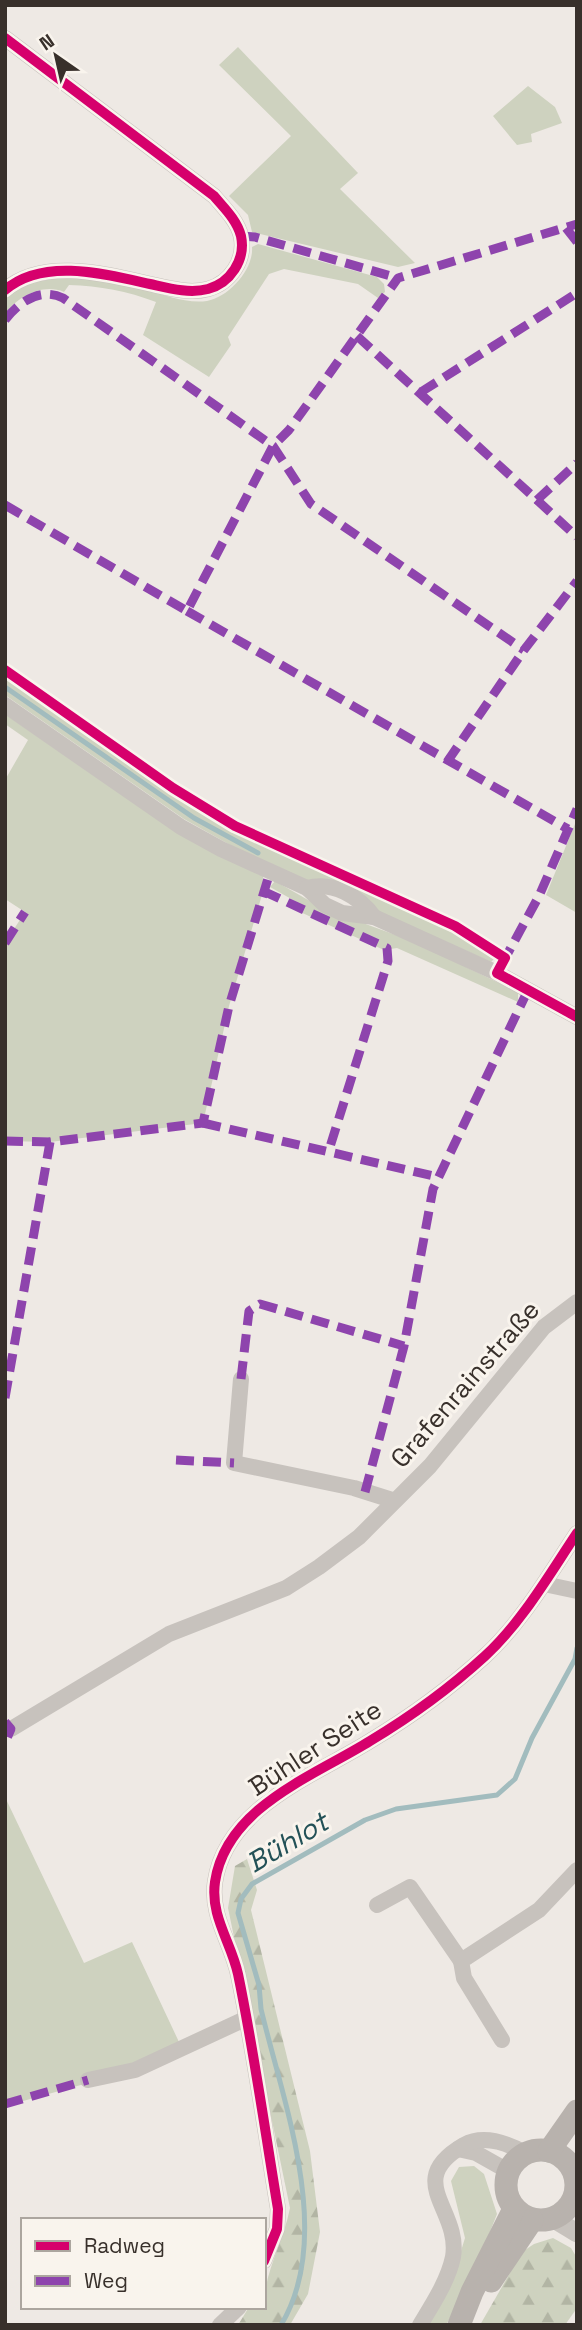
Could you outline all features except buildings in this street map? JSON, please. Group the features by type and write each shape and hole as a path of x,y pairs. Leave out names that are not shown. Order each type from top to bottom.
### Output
{"main road":[{"path":"461,2325 471,2292 533,2216 576,2196 575,2174 565,2153 577,2111"},
{"path":"533,2216 507,2198 505,2184 508,2171 525,2153 565,2153"}],"street":[{"path":"5,38 215,196 232,217 241,236 237,267 229,279 207,289 180,290 82,272 32,276 15,281 5,290"},
{"path":"5,705 181,827 221,849 307,888 324,905 342,913 374,917 497,973 577,1017"},
{"name":"Grafenrainstraße","path":"11,1729 169,1634 286,1588 359,1537 392,1500 430,1466 544,1327 577,1302"},
{"name":"Grafenrainstraße","path":"241,1379 234,1463 354,1488 392,1500"},
{"name":"Bühler Seite","path":"266,2256 277,2229 278,2209 237,1971 215,1906 215,1882 225,1851 249,1818 272,1797 371,1740 486,1656 544,1584 577,1533"},
{"path":"544,1584 577,1591"},
{"path":"461,1961 540,1910 577,1870"},
{"path":"377,1905 410,1887 461,1961 464,1978 502,2040"},
{"path":"89,2080 135,2070 245,2019"},
{"path":"420,2325 453,2258 454,2241 435,2176 438,2164 447,2154 470,2142 493,2140 525,2153"},
{"path":"458,2149 476,2153 508,2171"},
{"path":"533,2216 577,2233"},
{"path":"220,2325 237,2309"}],"green space":[{"path":"238,47 358,173 340,189 415,263 398,267 252,232 248,215 229,196 291,136 219,65"},
{"path":"528,86 555,107 562,123 531,134 532,142 517,145 493,116"},
{"path":"258,244 377,277 384,284 385,292 378,298 358,284 284,269 269,274 228,337 231,345 209,377 143,335 156,302 135,295 103,288 69,285 64,292 48,289 32,293 17,302 5,314 5,298 36,282 54,279 92,279 184,300 207,301 224,294 238,281 249,264 252,247"},
{"path":"5,674 161,783 244,835 452,929 495,958 491,962 239,850 184,819 5,695"},
{"path":"5,714 179,834 263,876 264,888 229,1006 203,1123 50,1142 5,1141 5,943 25,912 5,899 5,780 28,740 5,724"},
{"path":"577,819 577,913 546,895"},
{"path":"275,881 322,908 412,941 518,992 518,1002 397,948 384,950 298,911 302,905 270,887"},
{"path":"5,1797 84,1963 132,1942 179,2042 135,2070 5,2106"},
{"path":"247,1859 257,1890 251,1910 310,2151 320,2232 308,2294 290,2325 238,2325 248,2309 266,2309 267,2281 290,2208 228,1908 235,1866"},
{"path":"474,2166 484,2174 497,2214 470,2282 446,2325 422,2325 457,2264 465,2238 451,2181 459,2167"},
{"path":"553,2238 571,2248 577,2258 577,2308 565,2325 480,2325 522,2252 534,2244"}],"waterway":[{"path":"5,687 194,818 258,853"},
{"name":"Bühlot","path":"281,2325 297,2290 304,2251 304,2210 300,2169 291,2126 261,2009 259,1985 238,1913 241,1899 252,1884 365,1820 396,1809 497,1795 515,1779 532,1738 575,1659 577,1648"}],"marked path":[{"path":"5,505 187,611 273,446 289,430 398,278 577,224"},
{"path":"566,228 577,242"},
{"path":"241,236 255,237 398,278"},
{"path":"421,392 577,293"},
{"path":"5,320 23,302 38,295 63,298 273,446 311,504 524,650"},
{"path":"357,336 537,500 577,463"},
{"path":"537,500 577,537"},
{"path":"447,762 524,650 577,581"},
{"path":"187,611 568,829"},
{"path":"502,964 539,896 577,809"},
{"path":"5,1398 50,1142 203,1123 229,1006 270,872"},
{"path":"263,891 387,948 388,961 329,1150"},
{"path":"5,943 25,912"},
{"path":"365,1492 404,1346 433,1189 528,990"},
{"path":"203,1123 438,1177"},
{"path":"5,1141 50,1142"},
{"path":"241,1379 249,1311 260,1304 404,1346"},
{"path":"176,1460 234,1463"},
{"path":"5,1722 11,1729 5,1743"},
{"path":"5,2104 88,2080"}],"cycle path":[{"path":"5,38 214,196 237,225 242,245 235,269 223,282 208,289 179,290 95,273 56,271 20,280 5,290"},
{"path":"5,670 173,788 235,826 455,926 505,958 497,973 577,1017"},
{"path":"266,2256 277,2229 278,2209 238,1974 218,1918 214,1894 223,1856 236,1833 276,1797 400,1722 444,1691 485,1656 523,1613 577,1533"}]}
